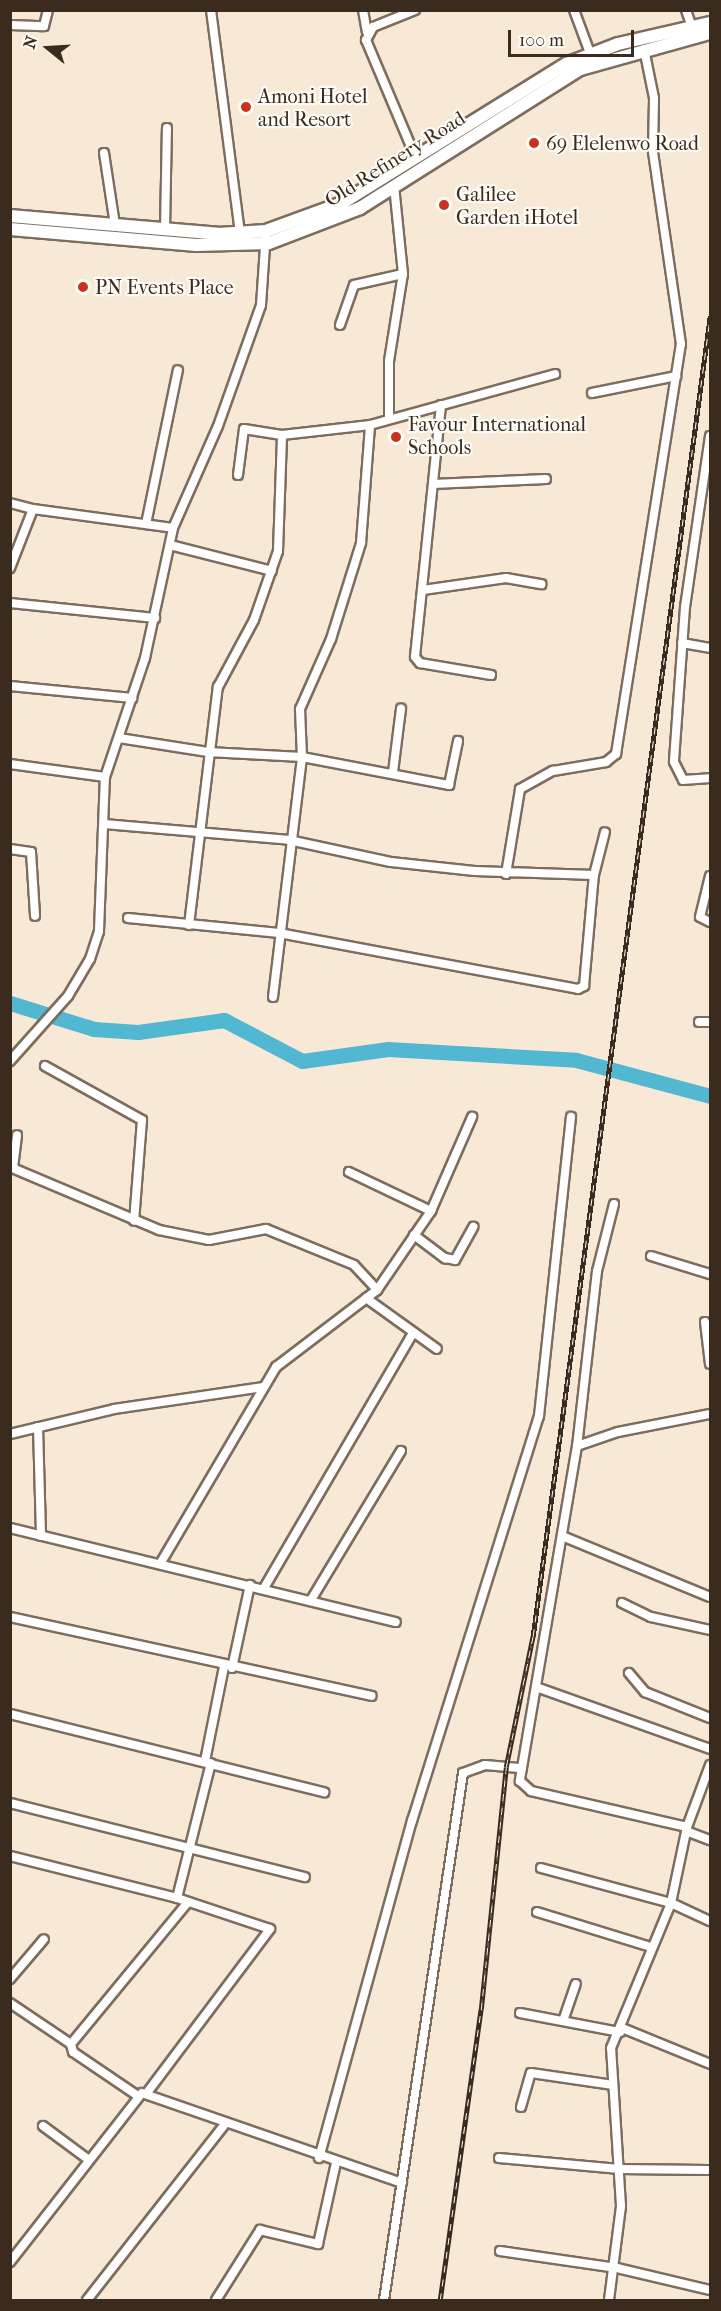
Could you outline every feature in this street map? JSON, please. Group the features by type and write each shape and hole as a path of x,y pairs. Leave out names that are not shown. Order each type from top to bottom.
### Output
{"main road":[{"name":"Old Refinery Road","path":"10,216 267,237 342,203 416,156 590,53 711,23"},
{"name":"Old Refinery Road","path":"10,229 196,245 267,237 333,222 565,78 644,49 711,33"}],"street":[{"path":"10,25 44,26 48,10"},
{"path":"211,10 240,234"},
{"path":"363,10 368,47 416,156"},
{"path":"367,32 415,10"},
{"path":"574,10 590,53"},
{"path":"686,10 693,27"},
{"path":"506,874 520,789 553,771 606,762 616,754 676,376 680,330 653,151 654,98 644,49"},
{"path":"165,229 167,128"},
{"path":"104,153 115,225"},
{"path":"389,418 389,361 403,274 394,186"},
{"path":"10,1061 68,996 90,959 99,931 105,777 132,698 154,618 173,528 243,363 267,278 267,237"},
{"path":"340,325 354,285 403,274"},
{"path":"146,524 178,370"},
{"path":"238,475 242,430 282,435 370,425 555,374"},
{"path":"592,393 676,376"},
{"path":"441,405 416,662 491,675"},
{"path":"273,997 289,840 302,757 302,701 331,639 361,543 370,425"},
{"path":"189,925 208,752 218,687 272,571 281,529 282,435"},
{"path":"711,436 682,643 676,771 683,780 711,778"},
{"path":"433,484 546,479"},
{"path":"10,503 33,509 173,528"},
{"path":"700,507 711,509"},
{"path":"10,568 33,509"},
{"path":"170,545 272,571"},
{"path":"423,590 506,578 541,584"},
{"path":"10,603 154,618"},
{"path":"682,643 711,648"},
{"path":"10,686 132,698"},
{"path":"393,772 401,709"},
{"path":"119,738 208,752 302,757 452,784 458,741"},
{"path":"10,764 105,777"},
{"path":"104,824 289,840 392,862 506,874 594,875"},
{"path":"128,918 189,925 196,921 279,933 578,989 584,986 594,875 605,832"},
{"path":"10,849 32,854 35,916"},
{"path":"711,876 700,917 711,922"},
{"path":"699,1022 711,1022"},
{"path":"45,1066 142,1120 134,1221"},
{"path":"160,1564 263,1387 284,1358 377,1290 430,1211 472,1117"},
{"path":"319,2158 412,1821 539,1416 571,1117"},
{"path":"17,1135 12,1168 134,1221 209,1240 266,1228 354,1264 377,1290"},
{"path":"349,1172 430,1211"},
{"path":"614,1204 597,1271 577,1446 520,1781 531,1791 687,1829 711,1840"},
{"path":"414,1235 445,1258 455,1260 473,1227"},
{"path":"651,1256 711,1274"},
{"path":"366,1298 437,1349"},
{"path":"705,1322 711,1364"},
{"path":"264,1588 413,1333"},
{"path":"10,1434 114,1409 263,1387"},
{"path":"577,1446 618,1432 711,1414"},
{"path":"38,1427 41,1536"},
{"path":"311,1600 401,1451"},
{"path":"10,1528 264,1588 396,1622"},
{"path":"562,1536 711,1598"},
{"path":"177,1898 192,1848 228,1667 250,1585"},
{"path":"622,1603 651,1617 711,1630"},
{"path":"10,1617 228,1667 371,1696"},
{"path":"629,1673 645,1692 711,1718"},
{"path":"536,1688 711,1749"},
{"path":"10,1714 324,1792"},
{"path":"384,2301 463,1773 484,1765 522,1768"},
{"path":"609,2301 617,2268 619,2169 611,2053 651,1947 671,1903 687,1829 711,1765"},
{"path":"10,1803 305,1877"},
{"path":"10,1856 177,1898 268,1926 270,1932 10,2262"},
{"path":"541,1868 671,1903 711,1922"},
{"path":"71,2044 188,1902"},
{"path":"537,1911 651,1947"},
{"path":"10,1979 44,1938"},
{"path":"563,2021 576,1984"},
{"path":"10,2003 71,2044 73,2052 143,2094 319,2158 402,2183"},
{"path":"520,2013 621,2030 711,2064"},
{"path":"521,2107 531,2073 613,2085"},
{"path":"87,2301 225,2124"},
{"path":"43,2126 89,2160"},
{"path":"499,2158 619,2169 707,2170"},
{"path":"216,2301 260,2230 318,2244 336,2163"},
{"path":"500,2251 617,2268 711,2290"}],"waterway":[{"path":"10,1003 94,1029 138,1032 224,1020 302,1061 388,1049 576,1060 710,1096"}],"railway":[{"path":"440,2300 481,2010 506,1767 533,1636 710,316"}],"place":[{"name":"Amoni Hotel and Resort","path":"246,107"},
{"name":"69 Elelenwo Road","path":"534,143"},
{"name":"Galilee Garden iHotel","path":"444,205"},
{"name":"PN Events Place","path":"83,287"},
{"name":"Favour International Schools","path":"396,437"}]}
